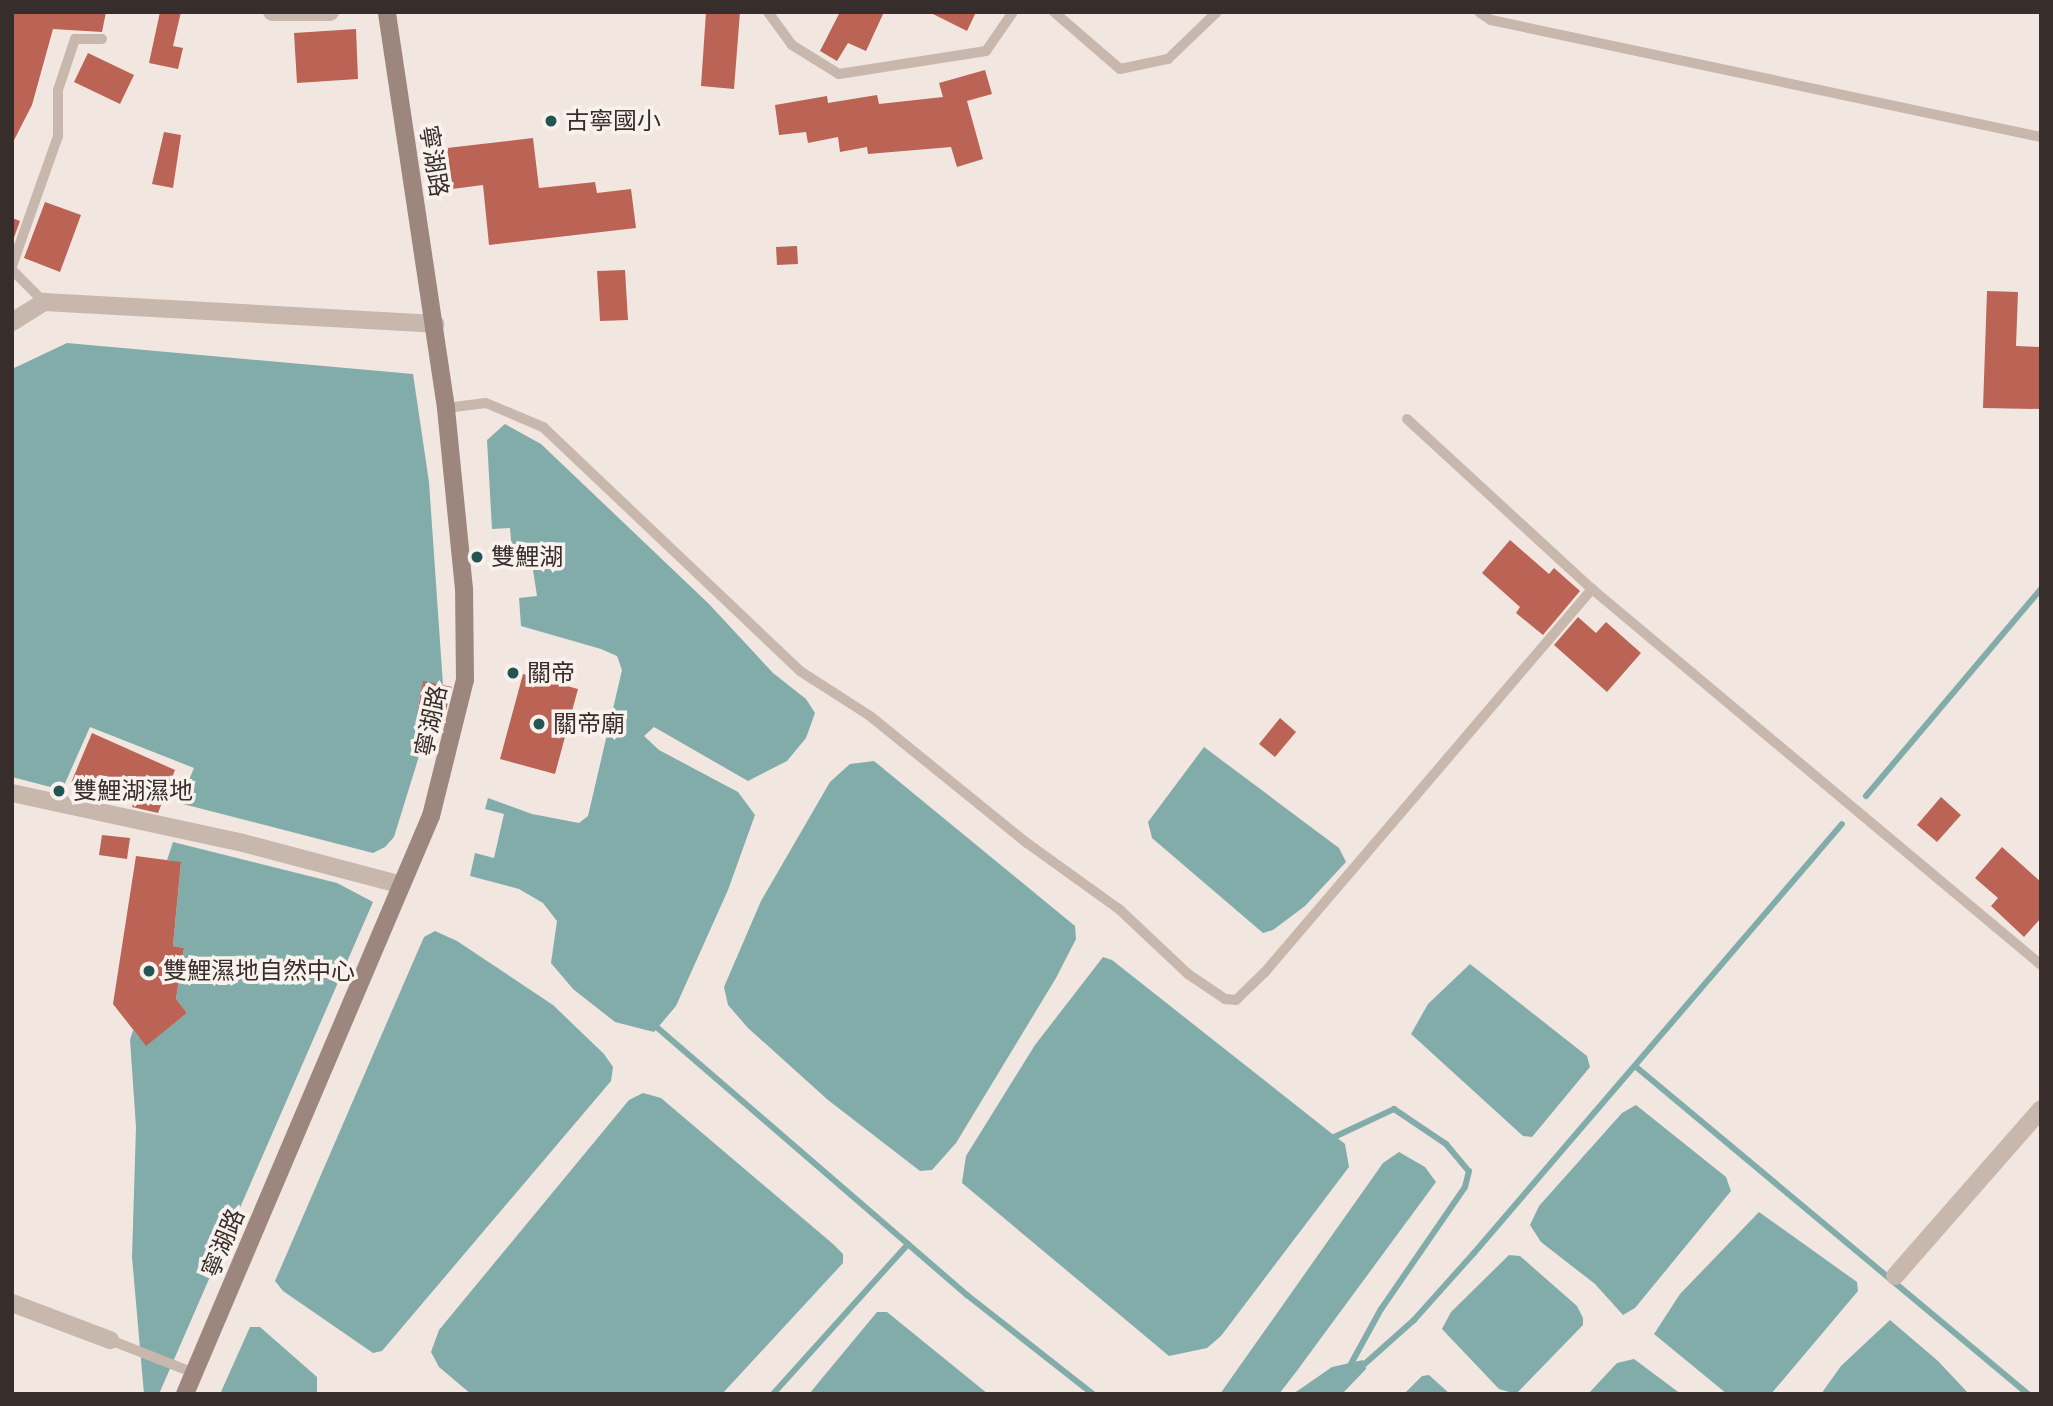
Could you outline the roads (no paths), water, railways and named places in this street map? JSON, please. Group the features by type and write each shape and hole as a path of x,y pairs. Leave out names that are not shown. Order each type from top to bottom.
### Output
{"main road":[{"name":"寧湖路","path":"185,1394 402,885 445,776 465,680 464,589 446,408 387,12"}],"street":[{"path":"272,12 330,12"},
{"path":"12,322 44,302 435,324"},
{"path":"12,793 243,843 402,885"},
{"path":"1895,1276 2041,1109"},
{"path":"12,1303 110,1340"}],"lane":[{"path":"768,12 792,45 839,74 986,51 1013,12"},
{"path":"1054,12 1120,69 1168,59 1217,12"},
{"path":"1479,12 1491,20 2041,137"},
{"path":"44,302 12,268 58,135 58,90 75,39 102,39"},
{"path":"446,408 486,403 543,426 800,671 870,716 1027,843 1119,909 1188,974 1225,999 1236,1000 1265,972 1592,589"},
{"path":"1407,419 1592,589 2041,965"},
{"path":"110,1340 194,1373"}],"water":[{"name":"雙鯉湖","path":"67,343 413,374 429,482 443,685 423,682 418,707 433,711 394,837 385,847 373,853 179,803 194,768 90,727 62,790 12,777 12,369"},
{"path":"505,424 541,444 709,604 773,673 806,699 815,713 806,738 787,761 748,781 654,727 644,736 659,750 738,792 755,815 728,890 676,1006 654,1032 615,1022 573,989 551,963 557,921 543,903 519,889 470,876 475,853 494,858 504,814 485,809 488,798 532,814 579,823 588,816 622,670 617,656 601,649 521,626 519,598 537,596 530,550 512,552 510,528 492,529 487,440"},
{"path":"1204,747 1339,848 1346,862 1305,906 1273,930 1263,933 1152,838 1148,822"},
{"path":"874,761 1075,926 1076,939 1056,978 956,1143 932,1170 920,1171 828,1100 748,1028 728,1005 724,987 761,901 830,782 850,764"},
{"path":"173,842 337,883 373,902 159,1394 144,1394 132,1257 136,1127 130,1040 133,1030 146,1045 187,1013 176,999 184,948 173,946 181,863 167,860"},
{"path":"435,931 457,941 553,1005 604,1054 613,1067 611,1081 382,1351 373,1353 283,1291 275,1281 424,937"},
{"path":"1103,957 1112,960 1345,1144 1349,1167 1221,1336 1207,1348 1169,1356 962,1183 966,1156 1035,1045"},
{"path":"1470,964 1587,1056 1590,1067 1532,1137 1523,1136 1411,1034 1428,1004"},
{"path":"643,1093 661,1098 833,1244 843,1254 843,1263 722,1394 471,1394 439,1367 431,1352 439,1330 629,1100"},
{"path":"1636,1105 1726,1177 1731,1191 1635,1308 1623,1315 1595,1284 1541,1242 1530,1225 1539,1206 1622,1113"},
{"path":"1399,1152 1425,1167 1436,1182 1296,1372 1279,1394 1220,1394 1383,1163"},
{"path":"1759,1212 1857,1282 1858,1291 1771,1394 1727,1394 1654,1334 1680,1294"},
{"path":"1509,1255 1520,1256 1577,1306 1583,1318 1583,1325 1516,1394 1499,1389 1442,1329 1451,1312"},
{"path":"877,1312 887,1312 988,1394 809,1394"},
{"path":"1890,1320 1938,1361 1969,1394 1821,1394 1841,1366"},
{"path":"250,1327 260,1327 317,1377 317,1394 220,1394"},
{"path":"1634,1359 1681,1394 1588,1394 1617,1363"},
{"path":"1363,1360 1366,1369 1342,1394 1293,1394 1332,1367"},
{"path":"1429,1375 1450,1394 1404,1394 1422,1376"}],"waterway":[{"path":"1866,796 2041,589"},
{"path":"1359,1369 1414,1320 1474,1253 1842,824"},
{"path":"653,1024 967,1295 1093,1394"},
{"path":"1635,1066 2028,1394"},
{"path":"1330,1139 1394,1109 1446,1144 1469,1171 1465,1187 1381,1309 1347,1371"},
{"path":"773,1394 908,1244"}],"place":[{"name":"古寧國小","path":"551,121"},
{"name":"雙鯉湖","path":"477,557"},
{"name":"關帝","path":"513,673"},
{"name":"關帝廟","path":"539,724"},
{"name":"雙鯉湖濕地","path":"59,791"},
{"name":"雙鯉濕地自然中心","path":"149,971"}]}
